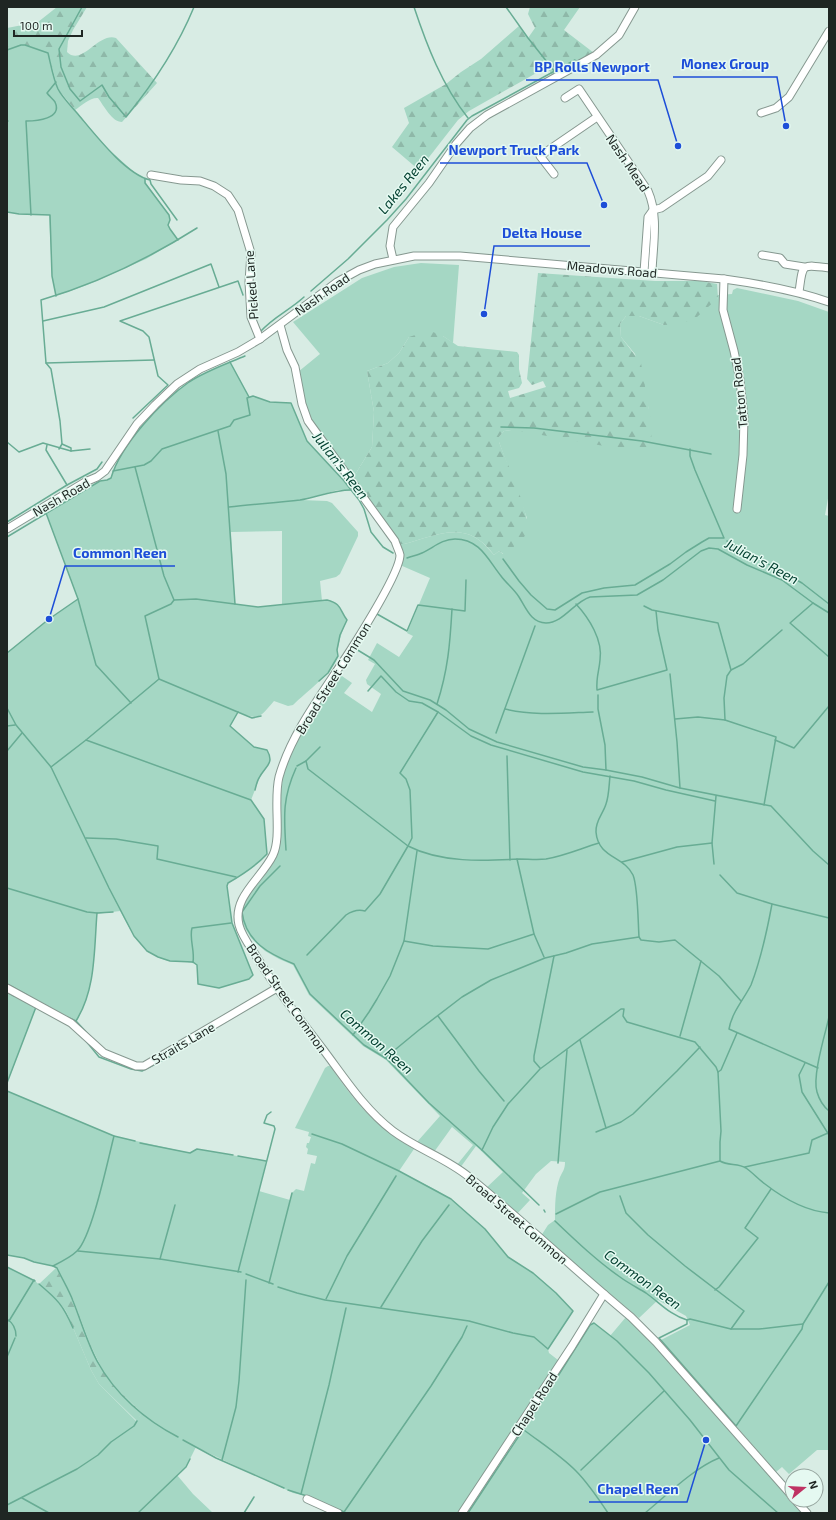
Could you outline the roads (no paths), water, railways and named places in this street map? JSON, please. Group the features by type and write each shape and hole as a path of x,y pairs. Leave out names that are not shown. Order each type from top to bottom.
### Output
{"street":[{"path":"393,260 390,246 393,227 429,183 456,144 470,128 487,115 596,55 619,35 635,7"},
{"path":"761,113 776,108 789,97 829,32"},
{"name":"Nash Mead","path":"564,98 579,89 648,191 652,199 655,218 652,272"},
{"path":"554,174 540,156 598,117"},
{"path":"644,272 648,217 653,210 661,208 708,176 721,160"},
{"name":"Picked Lane","path":"151,175 181,180 200,181 219,189 228,195 238,210 251,253 249,282 250,317 260,339"},
{"path":"762,255 780,258 785,264 804,267 808,265 829,268"},
{"name":"Meadows Road","path":"393,260 414,256 460,256 652,272 755,283 798,292 829,302"},
{"name":"Nash Road","path":"7,529 105,471 137,424 154,405 177,384 200,369 238,352 260,339 280,326 305,305 344,278 359,270 393,260"},
{"path":"798,292 802,270 804,267"},
{"name":"Tatton Road","path":"724,279 723,310 740,380 744,418 743,455 737,509"},
{"name":"Broad Street Common","path":"280,326 287,350 295,367 302,404 308,421 394,541 400,555 397,566 372,614 291,745 284,761 278,781 276,806 276,845 273,856 242,900 238,911 239,925 244,937 277,988 354,1091 377,1117 394,1132 467,1175 645,1329 784,1487"},
{"name":"Straits Lane","path":"7,988 71,1023 104,1053 136,1066 144,1066 277,988"},
{"name":"Chapel Road","path":"462,1513 572,1346 604,1294"},
{"path":"306,1499 338,1513"}],"waterway":[{"path":"82,7 59,49 61,67 70,89 80,101 102,85 109,97 126,117 146,91 173,50 194,7"},
{"path":"414,7 436,65 450,92 468,118"},
{"path":"506,7 555,72"},
{"path":"7,50 25,45 48,53 56,85 64,98 110,152 130,170 150,180 151,184 177,220"},
{"name":"Lakes Reen","path":"311,291 348,259 387,220 406,199 467,120 575,60"},
{"path":"31,215 26,121 47,118 55,112 55,102 47,93 56,82"},
{"path":"145,179 145,183 169,215 170,220 168,225 178,240"},
{"path":"7,212 50,215 52,276 56,296"},
{"path":"59,449 62,444 60,421 51,369 46,363 41,300 61,294 121,270 160,250 197,228"},
{"path":"43,321 104,307 211,264 219,287"},
{"path":"133,418 168,385 158,376 149,337 143,331 120,321 238,281 243,295"},
{"path":"260,332 270,322 304,297"},
{"path":"7,537 100,481 111,478 123,451 143,425 178,390 196,378 245,356"},
{"path":"46,363 154,360"},
{"path":"230,362 249,397"},
{"name":"Julian's Reen","path":"113,471 144,465 151,461 162,449 230,426 234,420 250,415 247,398 253,396 270,402 291,403 307,441 344,481 359,500 364,509 371,532 383,547 393,553"},
{"path":"501,427 534,428 642,441 711,454"},
{"path":"218,431 226,474 235,604"},
{"path":"7,442 19,452 43,443 71,451 90,449"},
{"path":"62,444 71,448 71,451"},
{"path":"47,445 46,450 67,485"},
{"path":"503,559 531,595 547,609 555,610 582,593 604,588 635,585 709,538 724,538 695,470 690,456 690,449"},
{"name":"Julian's Reen","path":"7,522 67,485 97,469 102,462"},
{"path":"51,767 159,679 145,616 171,604 174,600 164,576 135,467"},
{"path":"229,507 300,500 331,492 351,490"},
{"path":"46,513 78,599 96,665 131,703"},
{"name":"Julian's Reen","path":"407,558 420,554 450,539 464,540 471,543 477,546 487,557 503,579 517,594 533,618 546,623 558,620 579,603 590,597 637,595 663,580 701,551 709,548 718,549 747,565 782,580 829,613"},
{"path":"727,541 802,583 829,604"},
{"path":"377,614 407,631 418,605 465,611 466,580"},
{"name":"Common Reen","path":"7,653 49,619 78,599"},
{"path":"174,600 196,599 258,607 327,600 335,603 340,607 347,620 340,635 337,650 338,656 328,673 319,681"},
{"path":"813,603 790,623 829,657"},
{"path":"576,604 586,616 594,630 599,645 600,660 597,690 667,670 658,630 656,611"},
{"path":"644,606 652,610 718,623 731,670"},
{"path":"437,704 444,680 448,657 452,609"},
{"path":"496,733 535,626"},
{"path":"725,720 724,698 727,676 731,670 743,664 782,630"},
{"path":"356,649 374,660 403,691 430,700 446,710 469,729 497,742 583,767 642,777 680,788 771,806 813,851 829,865"},
{"path":"670,674 680,788"},
{"path":"368,691 381,676 396,692 409,701 422,703 438,712 471,736 491,745 583,772 634,781 715,801"},
{"path":"159,679 252,718 261,716"},
{"path":"598,695 598,709 605,745 606,770"},
{"path":"775,740 794,748 829,706"},
{"name":"Common Reen","path":"7,708 16,725 51,767 109,888 134,936 147,951 158,957 170,961 193,962"},
{"path":"505,709 526,713 593,712"},
{"path":"238,712 230,726 254,747 267,750 270,759 270,762 258,779 255,790"},
{"path":"307,955 346,915 355,911 365,911 380,894 408,846 412,838 410,790 406,779 400,773 438,712"},
{"path":"675,719 698,717 725,720 776,737 764,805"},
{"path":"7,726 15,725"},
{"path":"7,751 22,733"},
{"path":"86,740 251,800 264,819 267,854 258,863 228,883 227,886 232,923 253,975 249,979 219,988 198,984 197,965 193,962"},
{"path":"320,747 306,761 308,769 408,846 421,852 462,860 546,859 599,843"},
{"path":"507,756 510,860"},
{"path":"297,766 306,761"},
{"path":"286,850 286,799 291,779 296,768"},
{"path":"610,776 607,801 598,821 596,832 601,847 624,864 633,875 637,896 639,937 641,940 659,942 675,940 719,976 741,1001"},
{"path":"714,864 712,843 716,796"},
{"path":"86,838 116,839 158,846 157,859 236,877"},
{"path":"622,862 677,847 712,843"},
{"path":"353,1035 369,1012 390,976 404,941 417,851"},
{"path":"517,859 534,934 544,957"},
{"name":"Common Reen","path":"280,866 260,886 242,912 244,922 254,939 260,946 276,956 294,964 310,994 364,1045 387,1059 429,1103 482,1150 539,1205"},
{"path":"720,875 737,893 772,904 829,918"},
{"path":"7,888 87,912 113,912"},
{"path":"772,904 755,975 751,985 738,1006 729,1029 818,1068"},
{"path":"76,1021 83,1009 91,983 97,913"},
{"path":"193,962 191,936 192,928 231,923"},
{"path":"404,941 433,946 488,949 534,934"},
{"path":"385,1058 462,997 491,980 545,958 566,953 592,944 639,937"},
{"path":"540,1068 534,1061 534,1056 554,956"},
{"path":"680,1036 701,961"},
{"path":"7,984 27,995"},
{"path":"7,992 14,996"},
{"path":"7,1083 36,1007"},
{"path":"482,1150 493,1127 508,1104 540,1069 621,1009 624,1009 623,1016 627,1022 695,1042 716,1067 718,1072 721,1131 720,1161 726,1164 746,1168 772,1189 803,1207 829,1213"},
{"path":"438,1016 479,1071 504,1101"},
{"path":"67,1017 76,1021 90,1036"},
{"path":"829,1017 816,1076 817,1092 820,1100 829,1111"},
{"path":"718,1072 721,1070 737,1033"},
{"path":"580,1040 606,1128"},
{"path":"86,1041 99,1057 131,1069 142,1071 171,1056"},
{"path":"596,1132 621,1122 633,1114 700,1047"},
{"path":"558,1163 567,1050"},
{"path":"805,1063 799,1075 802,1092 829,1135"},
{"path":"7,1091 114,1136 135,1141"},
{"path":"238,1272 275,1129 274,1126 264,1123 267,1115 271,1112"},
{"path":"745,1167 809,1153 812,1140 828,1133"},
{"path":"278,1287 325,1300 469,1321 534,1337 548,1349 573,1311 556,1293 533,1273 508,1257 485,1229 451,1199 399,1171 342,1144 312,1134"},
{"path":"7,1255 53,1266 77,1251 83,1243 94,1215 114,1136"},
{"path":"140,1143 190,1153 197,1149 233,1155"},
{"path":"238,1156 266,1161"},
{"path":"556,1214 600,1192 720,1161"},
{"path":"326,1299 347,1256 396,1176"},
{"path":"715,1290 758,1238 745,1228 771,1189"},
{"path":"269,1283 292,1193"},
{"path":"620,1196 626,1213 648,1235 685,1266 744,1311 731,1329"},
{"path":"160,1259 175,1205"},
{"path":"381,1307 422,1241 449,1205"},
{"name":"Common Reen","path":"555,1221 611,1271 646,1293 670,1312 681,1318 731,1329 759,1329 803,1324"},
{"path":"78,1251 160,1259 241,1272"},
{"path":"53,1266 57,1268 70,1293 90,1346 104,1373 132,1405 154,1423 178,1437"},
{"path":"7,1267 35,1281"},
{"path":"246,1274 273,1284"},
{"path":"9,1321 34,1280"},
{"path":"222,1460 236,1407 246,1280"},
{"path":"687,1320 687,1324 659,1338 736,1426 802,1329 803,1324 829,1282"},
{"path":"39,1284 59,1303 73,1328"},
{"path":"301,1494 329,1385 346,1308"},
{"path":"7,1319 14,1326 16,1336"},
{"path":"468,1513 590,1325 594,1323 617,1341 649,1373 690,1420 729,1470 778,1513"},
{"path":"344,1512 431,1386 462,1337 467,1326"},
{"path":"7,1357 15,1338"},
{"path":"581,1470 664,1391"},
{"path":"7,1505 77,1469 98,1455 111,1442 134,1426 137,1421"},
{"path":"524,1430 570,1465 597,1496 608,1513"},
{"path":"183,1440 216,1458 284,1488"},
{"path":"645,1513 690,1475 719,1458"},
{"path":"138,1513 186,1467 190,1459"},
{"path":"288,1490 307,1496"},
{"path":"244,1513 254,1497"},
{"path":"22,1498 49,1513"},
{"path":"340,1510 346,1513"}],"place":[{"name":"Monex Group","path":"786,126"},
{"name":"BP Rolls Newport","path":"678,146"},
{"name":"Newport Truck Park","path":"604,205"},
{"name":"Delta House","path":"484,314"},
{"name":"Common Reen","path":"49,619"},
{"name":"Chapel Reen","path":"706,1440"}]}
